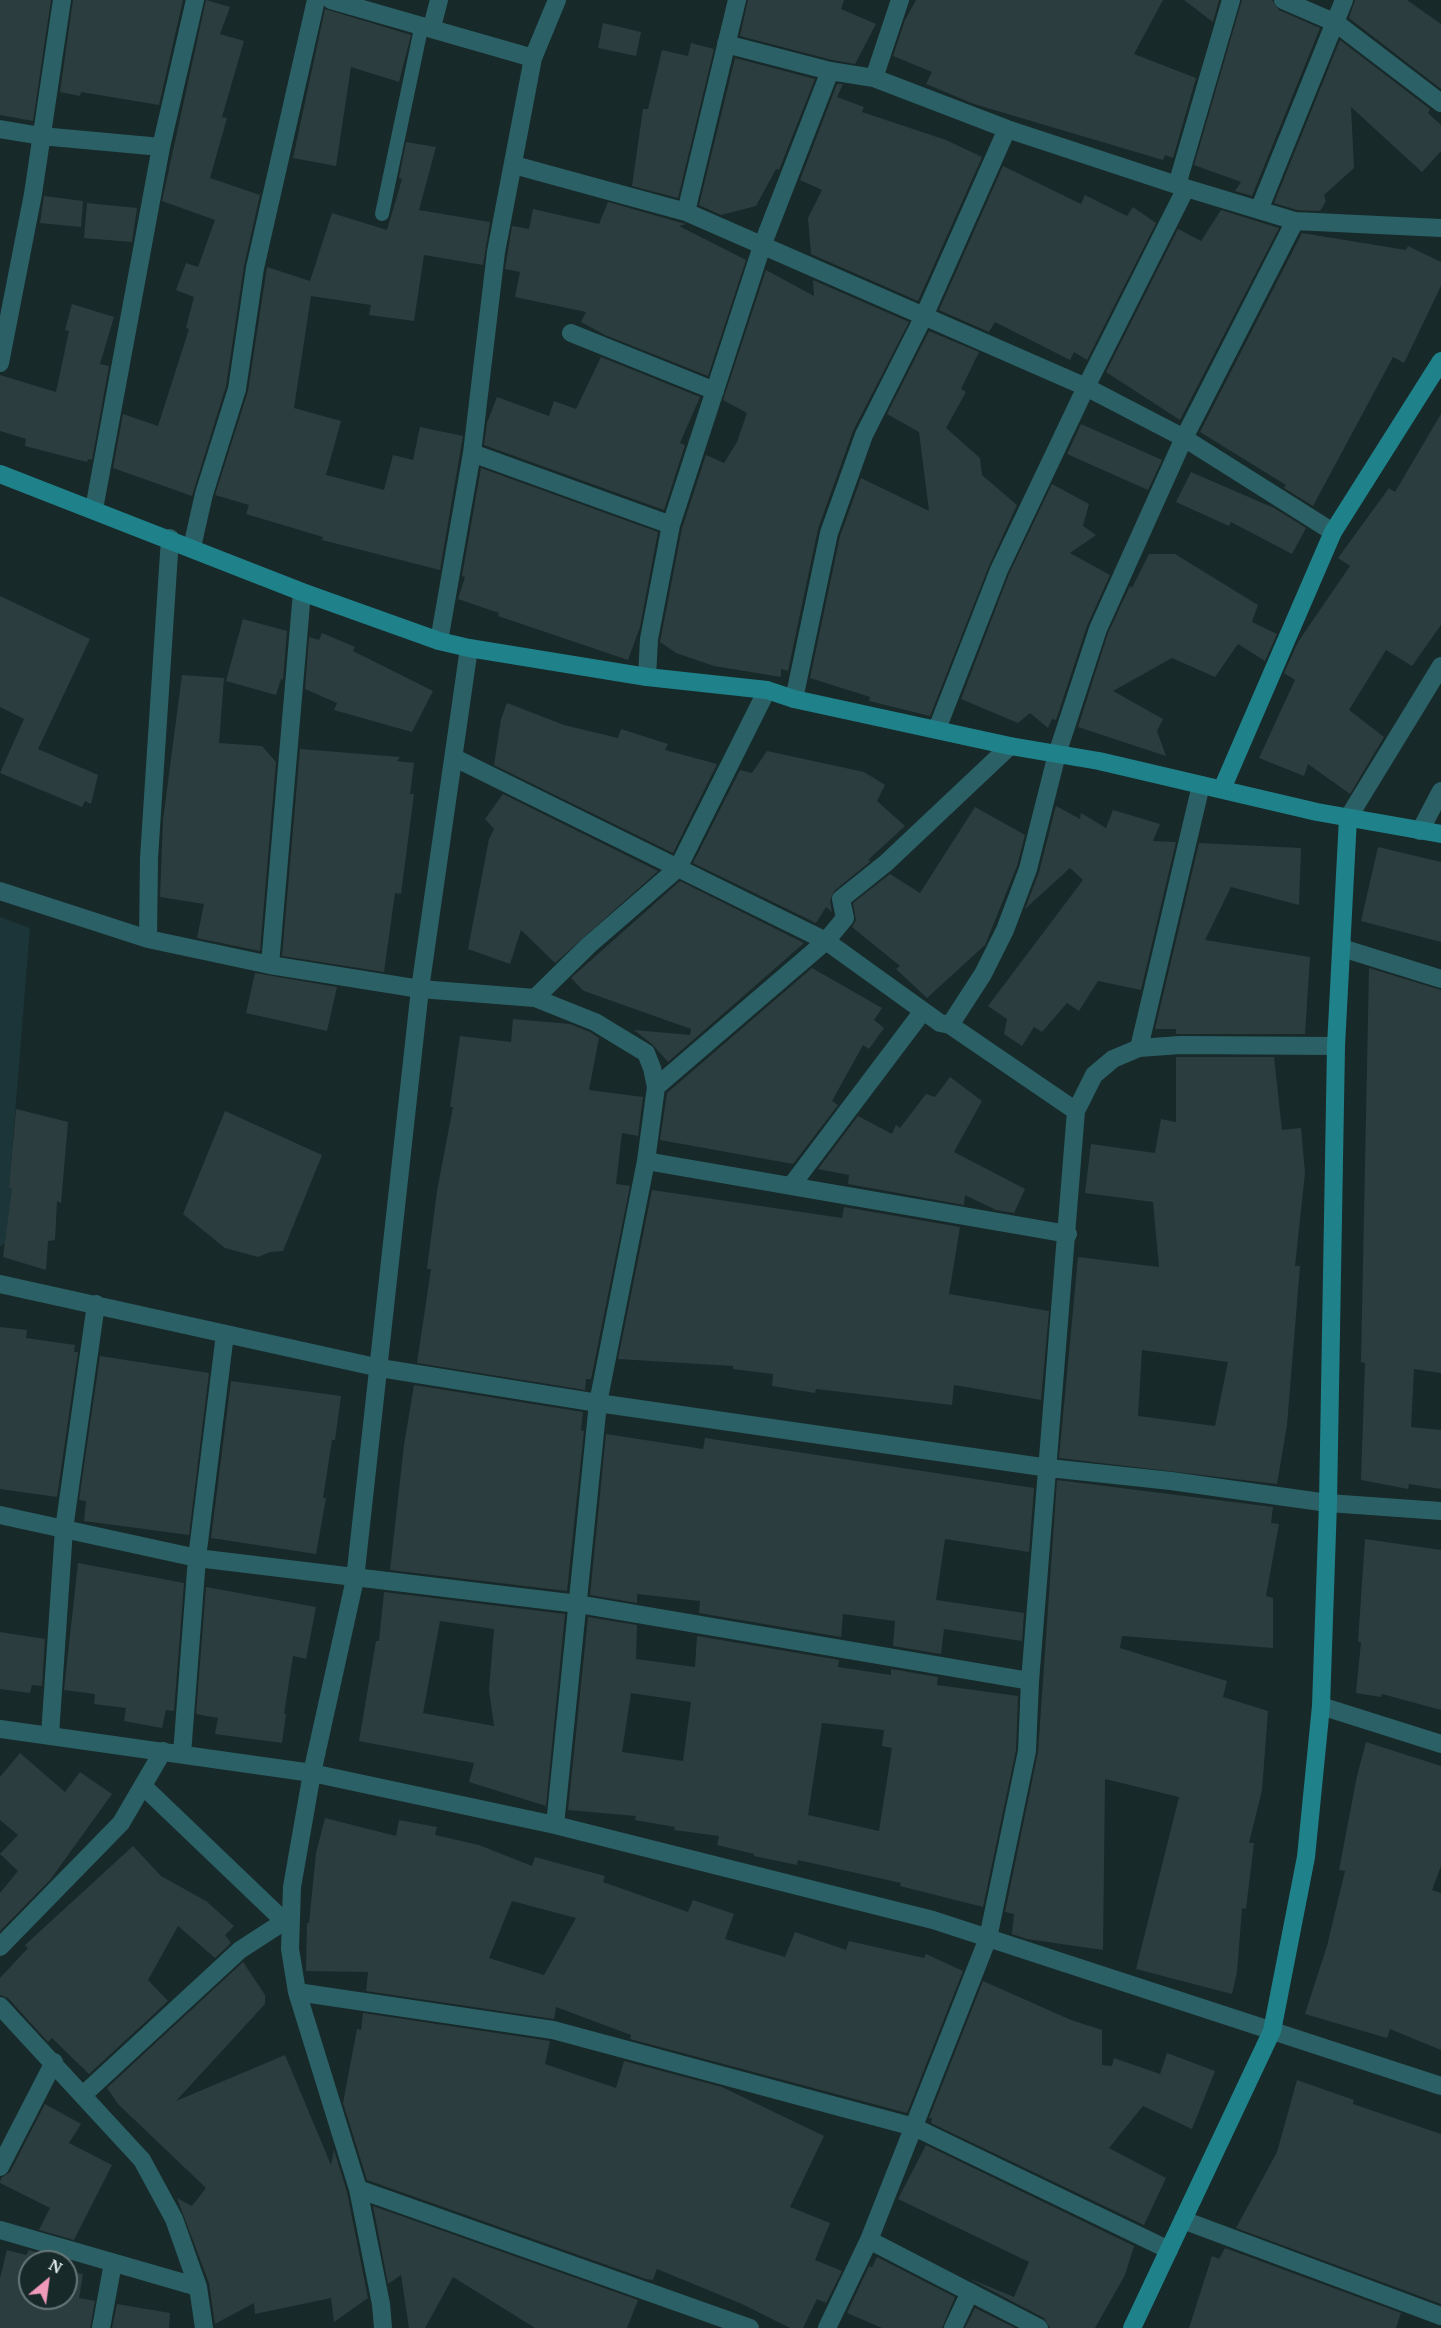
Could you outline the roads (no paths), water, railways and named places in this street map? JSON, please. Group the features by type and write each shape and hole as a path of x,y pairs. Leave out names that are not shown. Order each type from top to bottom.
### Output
{"street":[{"path":"0,363 33,194 62,0"},
{"path":"94,509 160,147 195,0"},
{"path":"192,547 204,494 237,389 255,268 316,0"},
{"path":"331,0 533,58"},
{"path":"427,26 439,0"},
{"path":"439,641 472,453 496,252 533,58 557,0"},
{"path":"686,212 737,0"},
{"path":"874,78 900,0"},
{"path":"937,729 999,570 1182,187 1231,0"},
{"path":"1282,0 1336,23 1441,103"},
{"path":"1260,210 1344,0"},
{"path":"726,44 830,71 874,78 1007,129 1182,187 1295,221 1441,228"},
{"path":"647,677 649,639 671,525 762,246 830,71"},
{"path":"0,129 41,136 160,147"},
{"path":"794,699 829,533 864,435 924,316 1007,129"},
{"path":"514,165 686,212 1086,387 1184,438 1333,532"},
{"path":"950,1025 983,974 1005,930 1028,868 1057,754 1098,629 1184,438 1295,221"},
{"path":"572,333 715,391"},
{"path":"1222,789 1333,532 1441,361"},
{"path":"472,453 671,525"},
{"path":"0,474 170,538 302,592 439,641 647,677 767,690 794,699 1010,746 1098,761 1348,818 1441,834"},
{"path":"148,939 149,858 170,538"},
{"path":"270,964 302,592"},
{"path":"383,2328 381,2304 358,2189 297,1992 290,1950 288,1919 312,1773 355,1579 420,989 469,648"},
{"path":"1132,2328 1272,2031 1306,1857 1321,1706 1328,1503 1336,1046 1348,818 1441,666"},
{"path":"535,998 589,945 678,868 767,690"},
{"path":"656,1088 826,941 845,918 841,899 886,863 1010,746"},
{"path":"455,758 826,941 940,1023 950,1025 1076,1111"},
{"path":"1138,1048 1201,785"},
{"path":"1420,831 1441,791"},
{"path":"0,891 148,939 270,964 420,989 535,998 595,1022 646,1053 656,1088 646,1161 598,1403 555,1825"},
{"path":"1342,948 1441,979"},
{"path":"791,1186 923,1011"},
{"path":"827,2328 869,2240 988,1938 1027,1751 1030,1681 1068,1234 1076,1111 1094,1075 1113,1059 1138,1048 1336,1046"},
{"path":"646,1161 1068,1234"},
{"path":"0,1284 380,1368 598,1403 1049,1468 1171,1481 1328,1503 1441,1511"},
{"path":"50,1735 64,1529 96,1304"},
{"path":"182,1754 197,1558 225,1334"},
{"path":"0,1515 197,1558 355,1579 578,1604 1030,1681"},
{"path":"1321,1706 1441,1744"},
{"path":"0,1729 312,1773 555,1825 933,1920 1441,2086"},
{"path":"0,1947 121,1823 163,1751"},
{"path":"143,1786 288,1919"},
{"path":"83,2095 240,1950 288,1919"},
{"path":"297,1992 553,2030 914,2127 1169,2250"},
{"path":"0,2006 142,2160 174,2219 198,2287 204,2328"},
{"path":"0,2166 54,2062"},
{"path":"358,2189 750,2328"},
{"path":"1183,2220 1431,2319"},
{"path":"0,2230 198,2287"},
{"path":"869,2240 1039,2328"},
{"path":"101,2328 113,2263"},
{"path":"953,2328 970,2292"}],"lane":[{"path":"382,214 427,26"}]}
